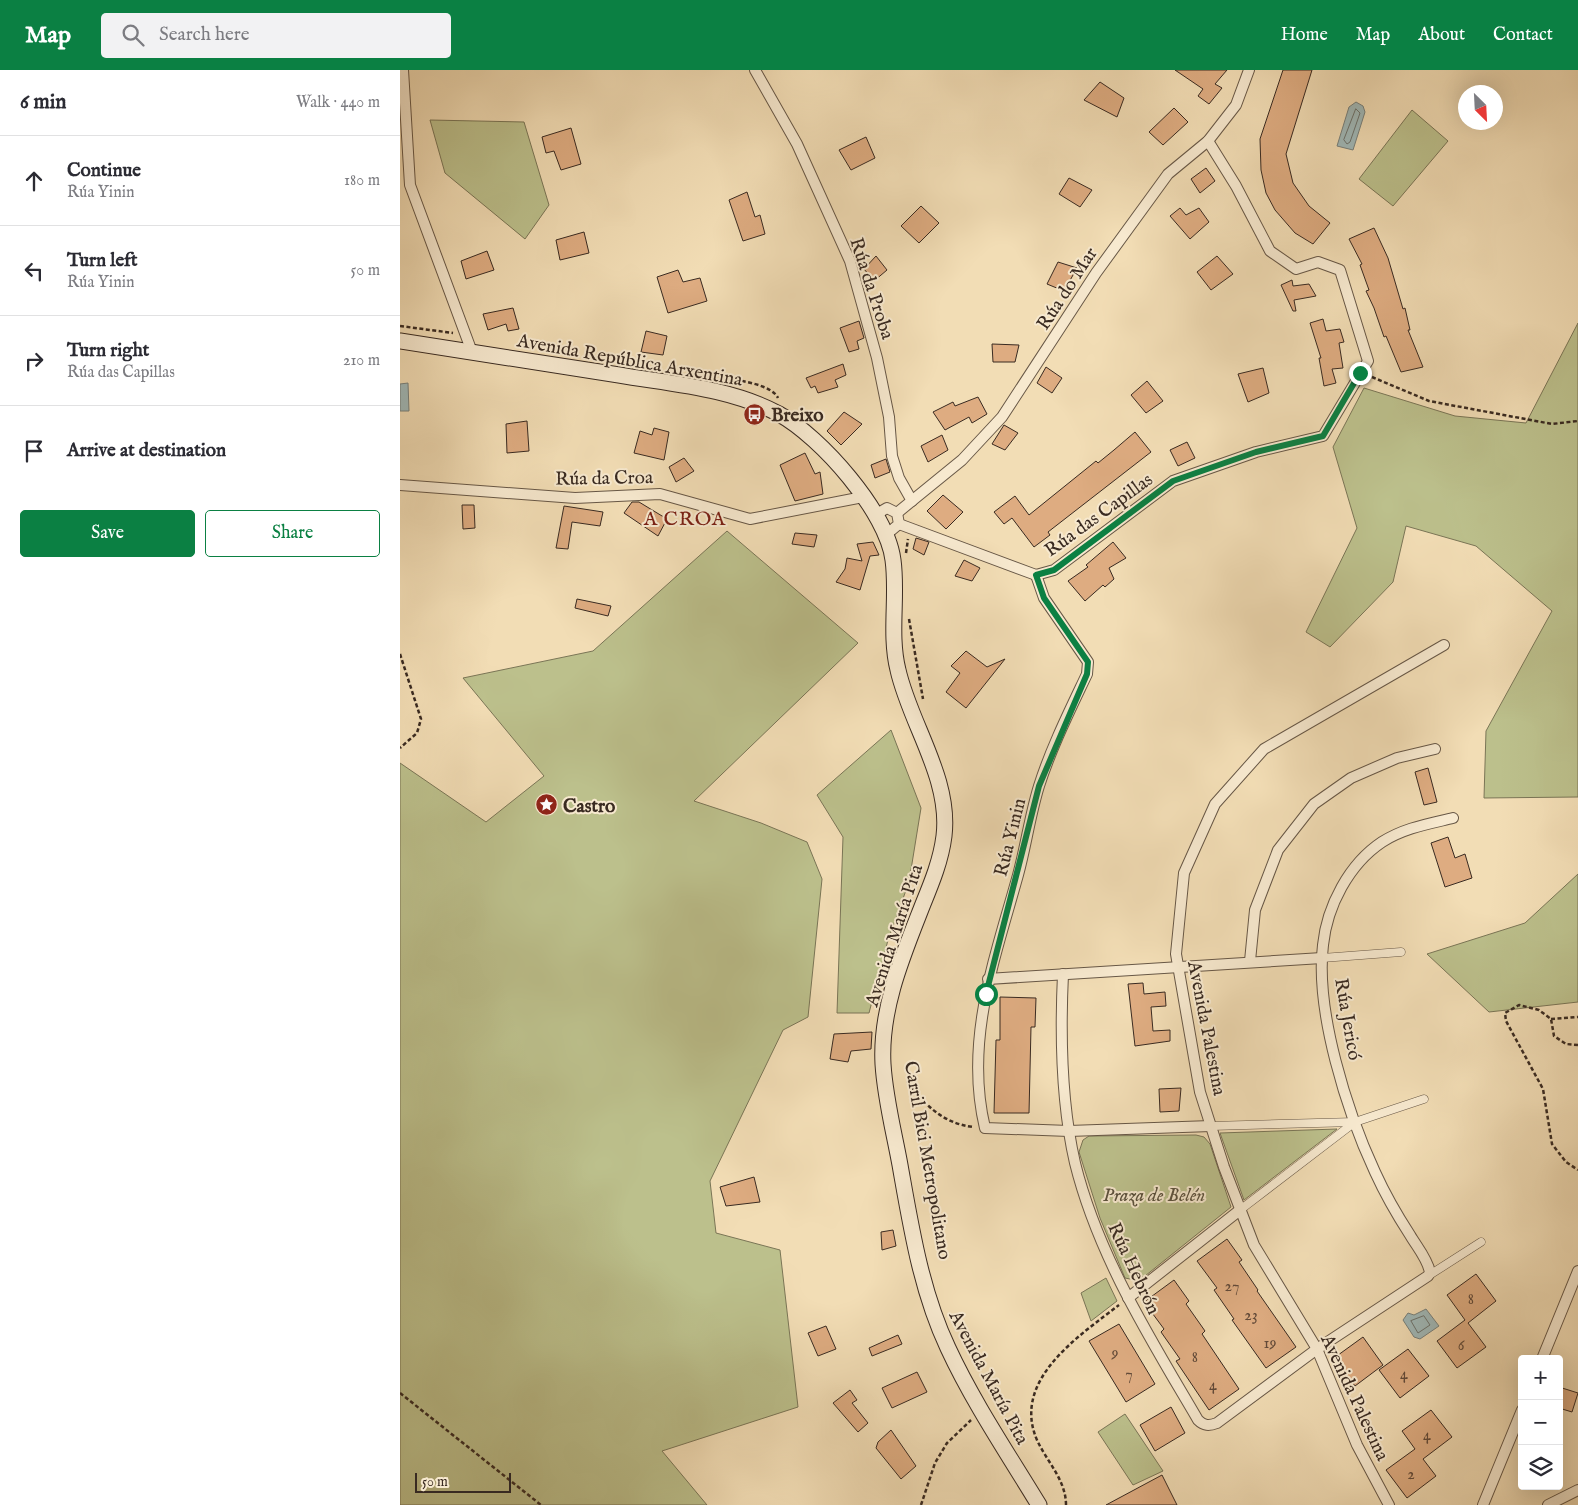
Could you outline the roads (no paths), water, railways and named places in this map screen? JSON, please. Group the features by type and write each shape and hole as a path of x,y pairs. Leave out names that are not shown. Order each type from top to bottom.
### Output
{"main road":[{"name":"Avenida República Arxentina","path":"400,341 678,385 756,403 782,416 818,442 863,497 887,534"},
{"name":"Avenida María Pita","path":"887,534 894,563 894,632 898,671 939,787 944,833 937,868 893,988 883,1034 884,1065 912,1232 924,1283 948,1349 1039,1505"}],"street":[{"path":"403,70 410,185 472,352"},
{"name":"Rúa da Proba","path":"755,70 797,144 850,261 877,358 888,417 892,456 899,478 912,501"},
{"name":"Rúa do Mar","path":"897,513 983,440 1002,417 1096,273 1168,174 1208,141 1236,105 1249,70"},
{"name":"Rúa das Capillas","path":"899,524 1036,575 1054,570 1173,481 1256,452 1323,436 1368,361 1340,270 1318,262 1296,269 1270,251 1236,186 1208,141"},
{"name":"Rúa da Croa","path":"400,485 576,498 660,494 750,519 863,497"},
{"path":"875,514 887,508 897,513 899,524 887,534"},
{"name":"Rúa Yinin","path":"1036,575 1044,598 1088,662 1087,674 1039,786 1018,873 988,979 977,1052 980,1110 985,1128 1069,1130"},
{"name":"Avenida Palestina","path":"1389,1505 1357,1445 1317,1349 1254,1245 1240,1210 1200,1092 1176,954 1184,873 1215,804 1264,749 1444,645"},
{"path":"1250,961 1255,910 1278,850 1314,804 1351,778 1397,758 1435,749"},
{"name":"Rúa Jericó","path":"1428,1276 1430,1272 1429,1266 1376,1174 1355,1122 1329,1032 1322,958 1323,944 1334,899 1357,866 1381,843 1410,828 1453,818"},
{"path":"988,979 1401,952"},
{"name":"Rúa Hebrón","path":"1063,974 1060,1035 1069,1130 1075,1163 1093,1219 1128,1298 1202,1424 1210,1426 1217,1423 1317,1349"},
{"path":"1069,1130 1355,1122 1424,1099"},
{"path":"1128,1298 1355,1122"},
{"path":"1317,1349 1481,1242"},
{"path":"1544,1355 1578,1271"},
{"path":"1484,1505 1518,1420"},
{"path":"1548,1505 1578,1490"}],"water":[{"path":"1356,102 1363,106 1365,112 1353,150 1337,146 1349,107"},
{"path":"408,383 409,411 400,411 400,384"},
{"path":"1426,1309 1439,1326 1420,1339 1414,1337 1403,1320 1408,1313 1414,1315"}],"place":[{"name":"Breixo","path":"755,414"},
{"name":"Castro","path":"547,805"}],"district":[{"name":"A CROA","path":"685,518"}],"park label":[{"name":"Praza de Belén","path":"1154,1194"}]}
